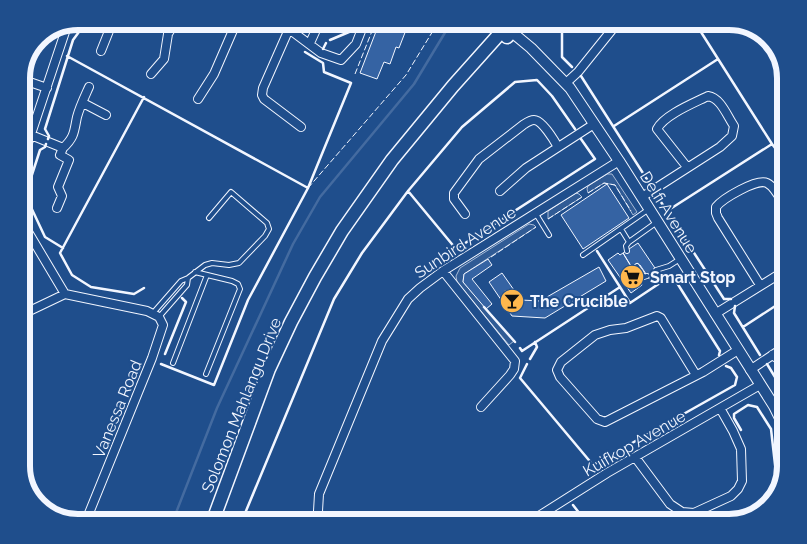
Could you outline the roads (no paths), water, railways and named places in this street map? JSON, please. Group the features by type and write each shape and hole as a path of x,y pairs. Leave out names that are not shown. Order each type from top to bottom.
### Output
{"main road":[{"name":"Solomon Mahlangu Drive","path":"215,514 269,369 291,322 342,232 392,160 420,127 461,87 503,30"}],"street":[{"path":"101,51 110,30"},
{"path":"151,74 164,59 168,34 170,30"},
{"path":"198,98 214,74 233,30"},
{"path":"289,30 262,95 266,102 301,127"},
{"path":"290,30 321,53 341,60 356,44 361,30"},
{"path":"310,43 316,30"},
{"name":"Delfi Avenue","path":"512,30 566,84 594,124 777,412"},
{"path":"566,84 578,72 611,30"},
{"path":"30,138 65,32"},
{"path":"30,82 47,88"},
{"path":"58,208 62,196 58,187 69,160 60,155 63,148 71,140 89,87"},
{"path":"642,197 688,167 728,140 734,132 734,126 721,106 712,97 708,96 670,116 657,129 688,167"},
{"path":"83,102 106,115"},
{"path":"465,214 454,199 454,193 479,159 523,125 530,120 541,122 558,147"},
{"path":"500,191 526,168 594,124"},
{"path":"31,135 63,148"},
{"name":"Sunbird Avenue","path":"319,514 320,494 382,340 408,299 443,271 619,161"},
{"path":"760,285 718,218 716,207 753,183 765,182 770,185 777,195"},
{"path":"30,235 65,294"},
{"path":"443,271 516,361 514,370 481,407"},
{"path":"715,314 777,275"},
{"path":"30,311 65,294 153,314"},
{"name":"Vanessa Road","path":"89,514 152,358 163,325 153,314"},
{"path":"696,375 661,318 657,316 631,326 595,335 561,362 557,370 560,377 597,418 605,422 703,372 738,350"},
{"path":"750,370 777,352"},
{"path":"772,355 777,358"},
{"name":"Kuifkop Avenue","path":"542,514 760,385"},
{"path":"634,458 670,504 682,512 694,513 731,496 738,489 742,481 741,449 733,430 720,408"}],"lane":[{"path":"153,314 181,281 212,263 229,265 238,263 265,236 269,229 267,223 231,192 209,218"},
{"path":"583,255 649,209"},
{"path":"535,213 549,235"},
{"path":"627,250 626,246 629,242 658,222"},
{"path":"620,229 629,242"},
{"path":"656,270 670,266 680,259"},
{"path":"637,266 644,278 647,276"},
{"path":"195,272 232,281 238,284 240,289 206,374"},
{"path":"173,363 207,275"},
{"path":"153,314 187,285 188,278"}],"waterway":[{"path":"176,514 217,408 293,244 320,197 414,84 447,30"}],"place":[{"name":"Smart Stop","path":"632,277"},
{"name":"The Crucible","path":"512,301"}]}
